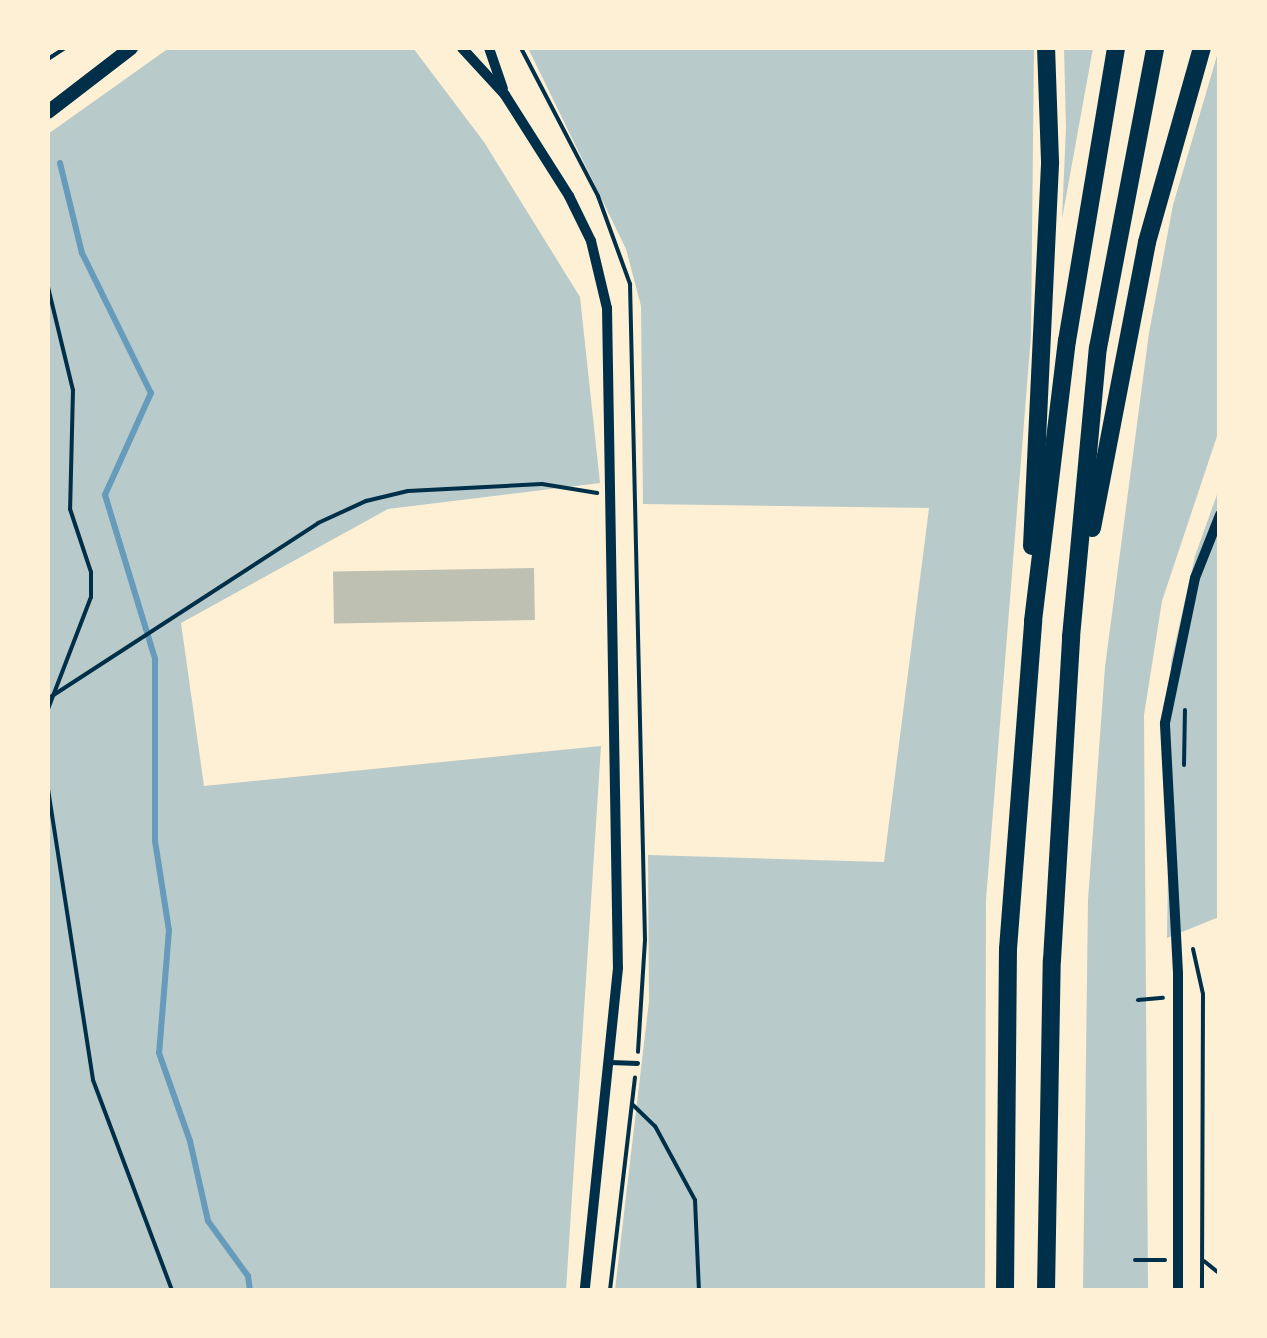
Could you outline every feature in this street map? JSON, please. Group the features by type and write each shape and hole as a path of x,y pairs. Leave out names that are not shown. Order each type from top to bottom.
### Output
{"highway":[{"path":"1033,621 1032,482 1050,161 1046,48"},
{"path":"1005,1290 1008,949 1033,621 1067,342 1116,48"},
{"path":"1046,1290 1052,960 1071,637 1098,348 1155,48"},
{"path":"1071,637 1148,242 1202,48"}],"main road":[{"path":"48,112 129,49"}],"street":[{"path":"462,48 504,95 591,240 608,308 618,866 610,1062 585,1290"},
{"path":"490,48 504,95"},
{"path":"1178,1290 1178,974 1165,724 1195,578 1220,515"}],"lane":[{"path":"610,1062 637,1063"}],"path":[{"path":"48,58 65,48"},
{"path":"48,288 73,390 70,509 90,572 91,597 48,709"},
{"path":"52,696 318,523 366,501 408,491 542,484 585,492"},
{"path":"1184,779 1185,706"},
{"path":"48,789 93,1080 172,1290"},
{"path":"48,830 55,832"},
{"path":"1192,944 1202,994 1202,1290"},
{"path":"632,1104 655,1126 695,1200 699,1290"},
{"path":"1204,1260 1220,1274"}],"shaded area":[{"path":"169,48 413,48 484,142 580,297 600,483 388,509 181,623 204,786 601,746 566,1290 48,1290 48,134"},
{"path":"528,48 1034,48 1031,335 986,900 985,1290 615,1290 649,1001 648,855 884,862 929,508 643,504 641,306 626,249"},
{"path":"1064,48 1093,48 1062,219 1066,128"},
{"path":"1219,49 1219,430 1162,601 1144,715 1148,1290 1083,1290 1088,900 1105,667 1149,333 1173,205"},
{"path":"1219,489 1219,917 1167,938 1171,662 1195,556"}],"building":[{"path":"534,568 535,620 334,624 333,572"}],"waterway":[{"path":"60,163 82,253 151,393 105,495 155,659 155,841 169,930 159,1053 190,1141 208,1221 248,1276 250,1290"}]}
